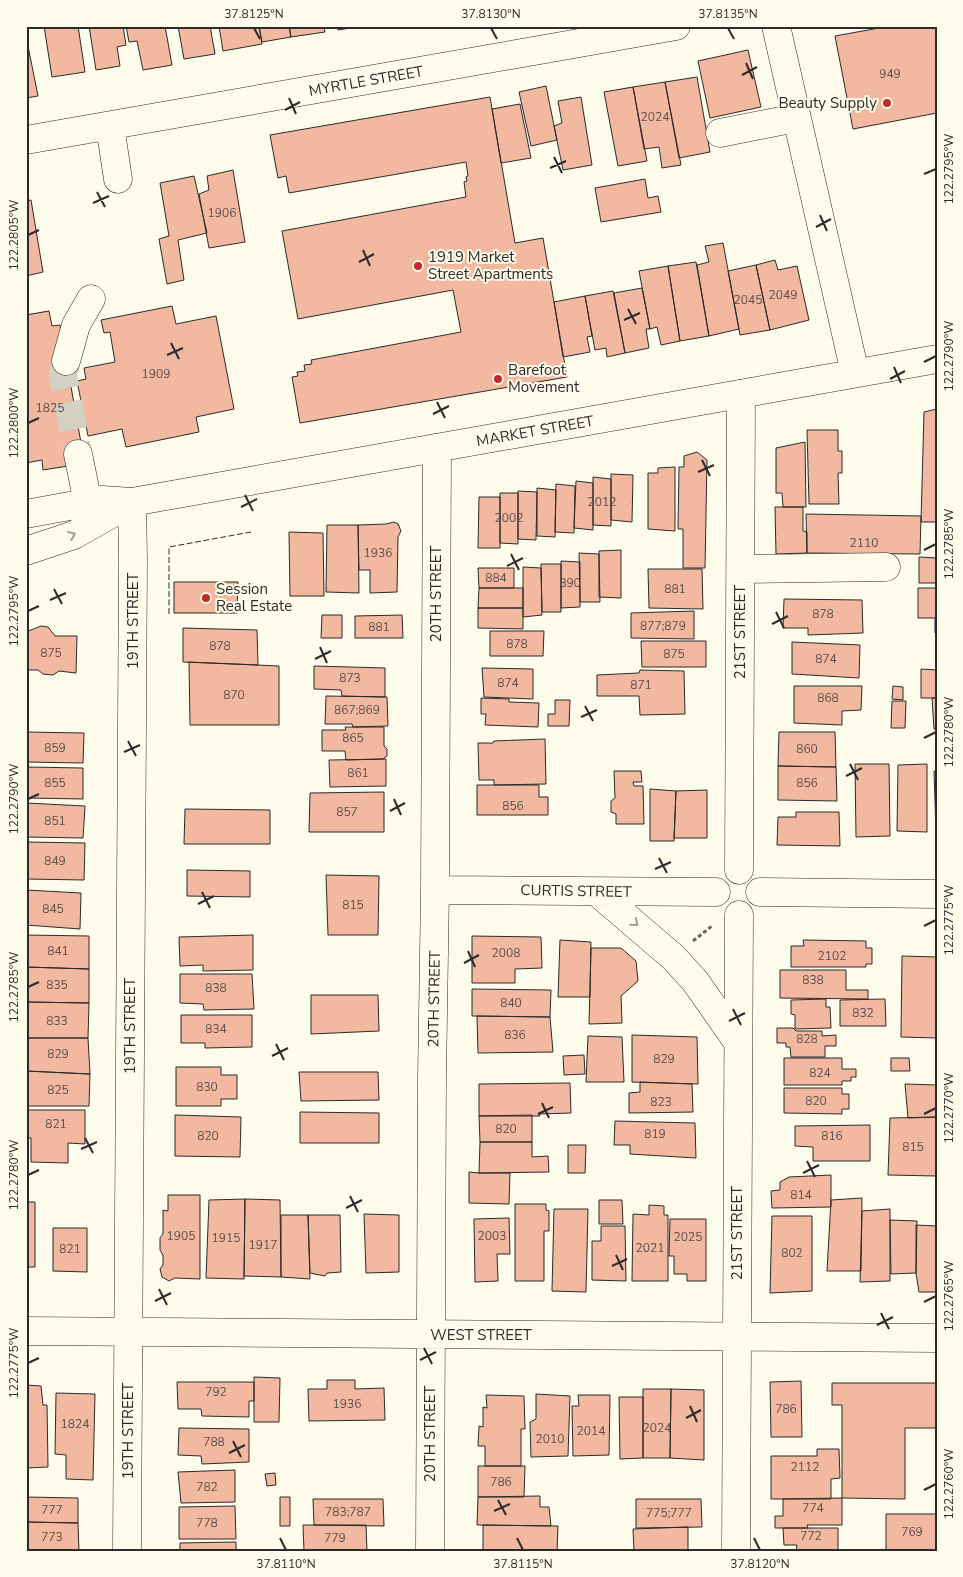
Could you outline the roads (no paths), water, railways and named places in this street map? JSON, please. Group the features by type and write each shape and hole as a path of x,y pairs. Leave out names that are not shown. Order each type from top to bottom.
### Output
{"street":[{"name":"MYRTLE STREET","path":"26,140 676,26"},
{"path":"776,26 855,373"},
{"path":"720,133 796,118"},
{"path":"110,126 118,179"},
{"path":"66,361 76,325 91,300"},
{"name":"MARKET STREET","path":"26,514 102,500 132,502 937,359"},
{"name":"21ST STREET","path":"739,870 741,394"},
{"name":"20TH STREET","path":"430,1551 430,1335 436,890 436,448"},
{"path":"78,454 88,503"},
{"name":"MARKET STREET","path":"26,550 74,535 132,502"},
{"name":"19TH STREET","path":"127,1551 134,560 132,502"},
{"path":"741,570 886,567"},
{"path":"739,870 747,872 754,877 760,892 754,908 747,913 726,906 718,884 723,876 739,870"},
{"name":"CURTIS STREET","path":"436,890 598,892 726,906"},
{"path":"598,892 673,956 695,982 737,1041"},
{"path":"760,892 937,894"},
{"name":"21ST STREET","path":"726,906 737,1041 736,1551"},
{"name":"WEST STREET","path":"26,1331 937,1338"}],"tunnel":[{"path":"66,361 63,376 78,454"}],"place":[{"name":"Beauty Supply","path":"887,103"},
{"name":"1919 Market Street Apartments","path":"418,266"},
{"name":"Barefoot Movement","path":"498,379"},
{"name":"Session Real Estate","path":"206,598"}]}
